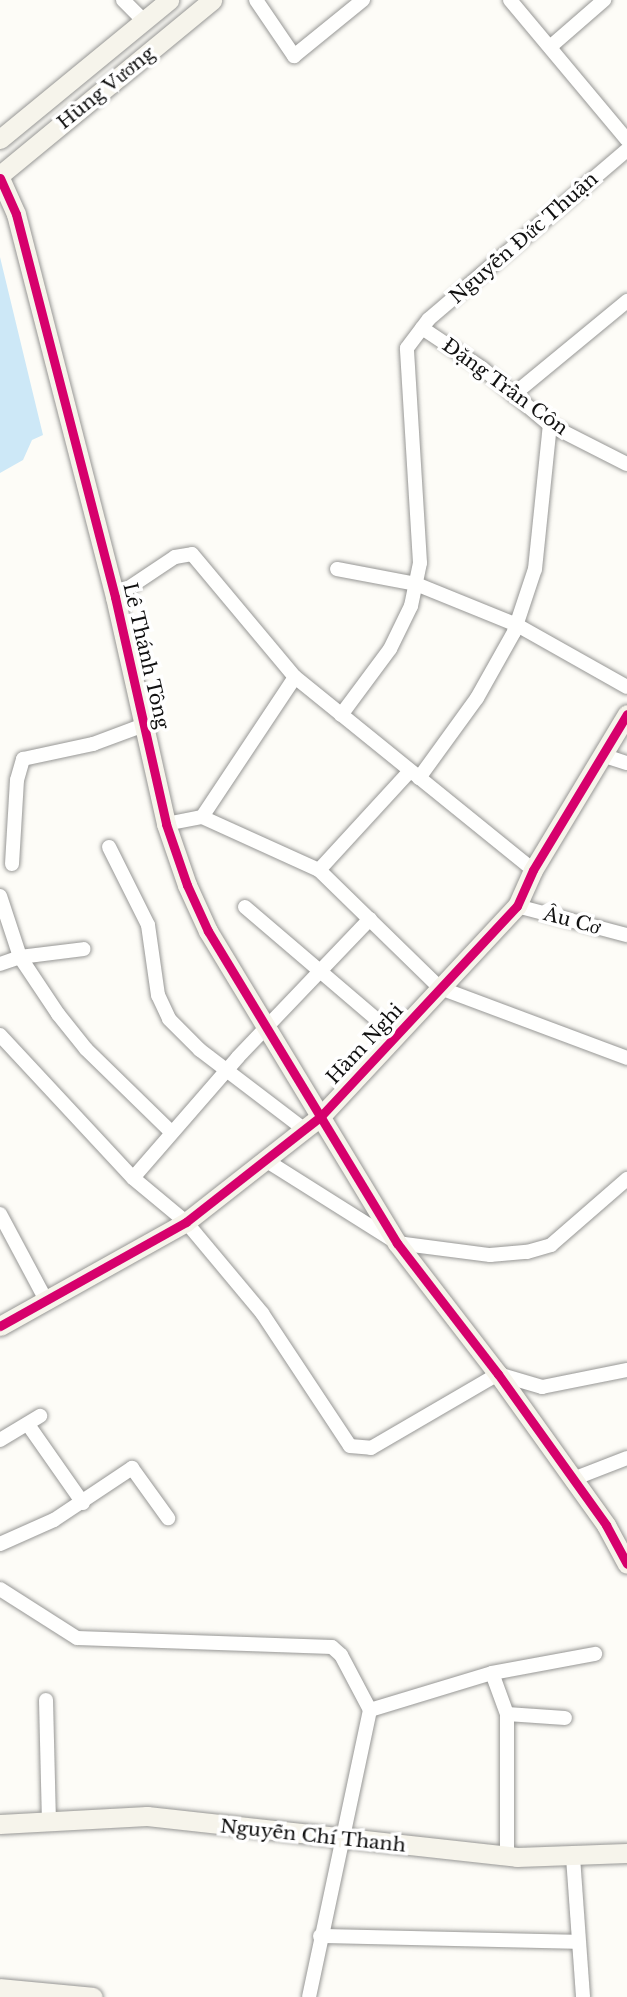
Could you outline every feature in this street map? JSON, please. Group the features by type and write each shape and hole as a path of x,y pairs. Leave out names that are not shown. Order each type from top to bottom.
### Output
{"street":[{"path":"123,0 162,42"},
{"name":"Hùng Vương","path":"0,139 169,0"},
{"name":"Hùng Vương","path":"0,177 212,0"},
{"path":"256,0 294,56 363,0"},
{"path":"510,0 627,140"},
{"path":"550,47 604,0"},
{"name":"Nguyễn Đức Thuận","path":"422,328 627,150"},
{"name":"Lê Thánh Tông","path":"0,177 16,214 115,597 166,824 208,931 397,1243 498,1374 573,1479 627,1564"},
{"path":"513,395 627,301"},
{"path":"341,715 390,649 411,606 416,584 419,538 407,348 422,328"},
{"name":"Đặng Trần Côn","path":"422,328 550,425 627,464"},
{"path":"319,870 414,775 477,698 517,625 535,569 550,425"},
{"path":"115,597 175,557 192,554 295,677 533,870"},
{"path":"337,569 416,584 517,625 627,687"},
{"path":"202,817 295,677"},
{"name":"Hàm Nghi","path":"0,1326 186,1222 268,1161 321,1116 517,906 533,870 627,714"},
{"path":"12,864 18,773 23,759 93,744 144,725"},
{"path":"602,755 627,763"},
{"path":"166,824 202,817 319,870 440,988 627,1058"},
{"path":"109,848 148,925 162,1007 182,1034 304,1130"},
{"path":"0,896 20,957 86,1049 171,1132"},
{"name":"Âu Cơ","path":"517,906 627,935"},
{"path":"245,907 318,973 396,1036"},
{"path":"133,1178 226,1070 370,919"},
{"path":"0,964 20,957 84,950"},
{"path":"0,1035 133,1178 186,1222 262,1314 350,1446 370,1448 498,1374 542,1387 627,1370"},
{"path":"268,1161 397,1243 490,1255 540,1250 578,1227 627,1179"},
{"path":"0,1214 46,1300"},
{"path":"0,1440 34,1421 83,1503"},
{"path":"573,1479 627,1458"},
{"path":"0,1544 83,1503 132,1468 168,1518"},
{"path":"0,1589 77,1638 332,1647 370,1710 309,1997"},
{"path":"370,1710 492,1672 595,1654"},
{"path":"492,1672 507,1713 508,1855"},
{"path":"46,1699 49,1820"},
{"path":"507,1713 565,1718"},
{"name":"Nguyễn Chí Thanh","path":"0,1824 147,1816 344,1841 508,1855 573,1857 627,1853"},
{"path":"573,1857 583,1997"},
{"path":"320,1936 578,1942"},
{"path":"0,1988 93,1997"}],"water":[{"path":"0,257 43,435 32,440 23,460 0,473"}],"cycle path":[{"path":"0,178 16,214 115,597 166,824 187,885 208,931 397,1243 498,1374 606,1525 627,1564"},
{"path":"0,1326 186,1222 321,1116 517,906 533,870 627,714"}]}
